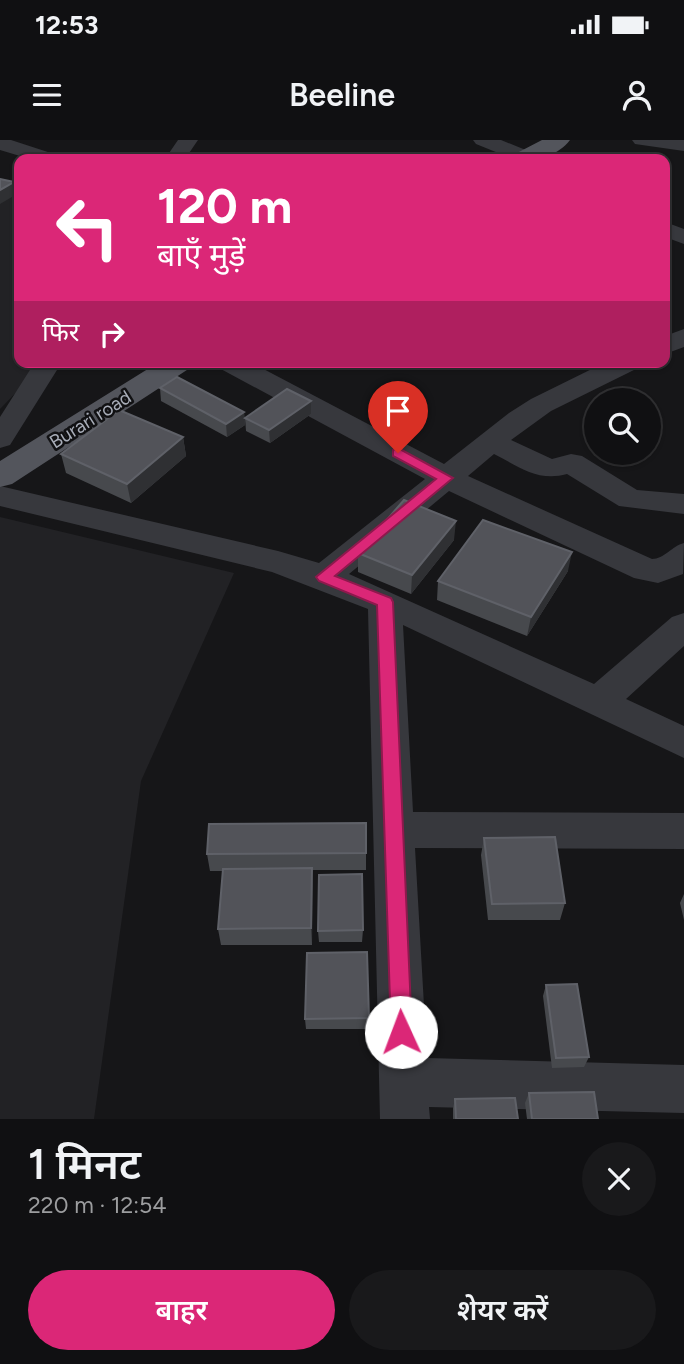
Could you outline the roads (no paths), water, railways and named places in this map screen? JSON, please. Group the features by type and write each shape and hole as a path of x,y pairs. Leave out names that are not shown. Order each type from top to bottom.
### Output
{"main road":[{"path":"535,154 559,140"},
{"path":"561,154 586,140"},
{"name":"Burari road","path":"0,446 127,368"},
{"name":"Burari road","path":"0,476 171,368"}],"street":[{"path":"484,140 516,154"},
{"path":"642,140 684,145"},
{"path":"0,143 34,154"},
{"path":"0,439 45,368"},
{"path":"240,368 446,478 646,570 676,570"},
{"path":"324,577 541,405 616,368"},
{"path":"491,442 550,469 571,463 630,499 684,504"},
{"path":"0,496 278,562 324,577 385,602 684,743"},
{"path":"385,602 404,1101 684,1089"},
{"path":"598,703 684,626"},
{"path":"394,830 684,831"}]}
